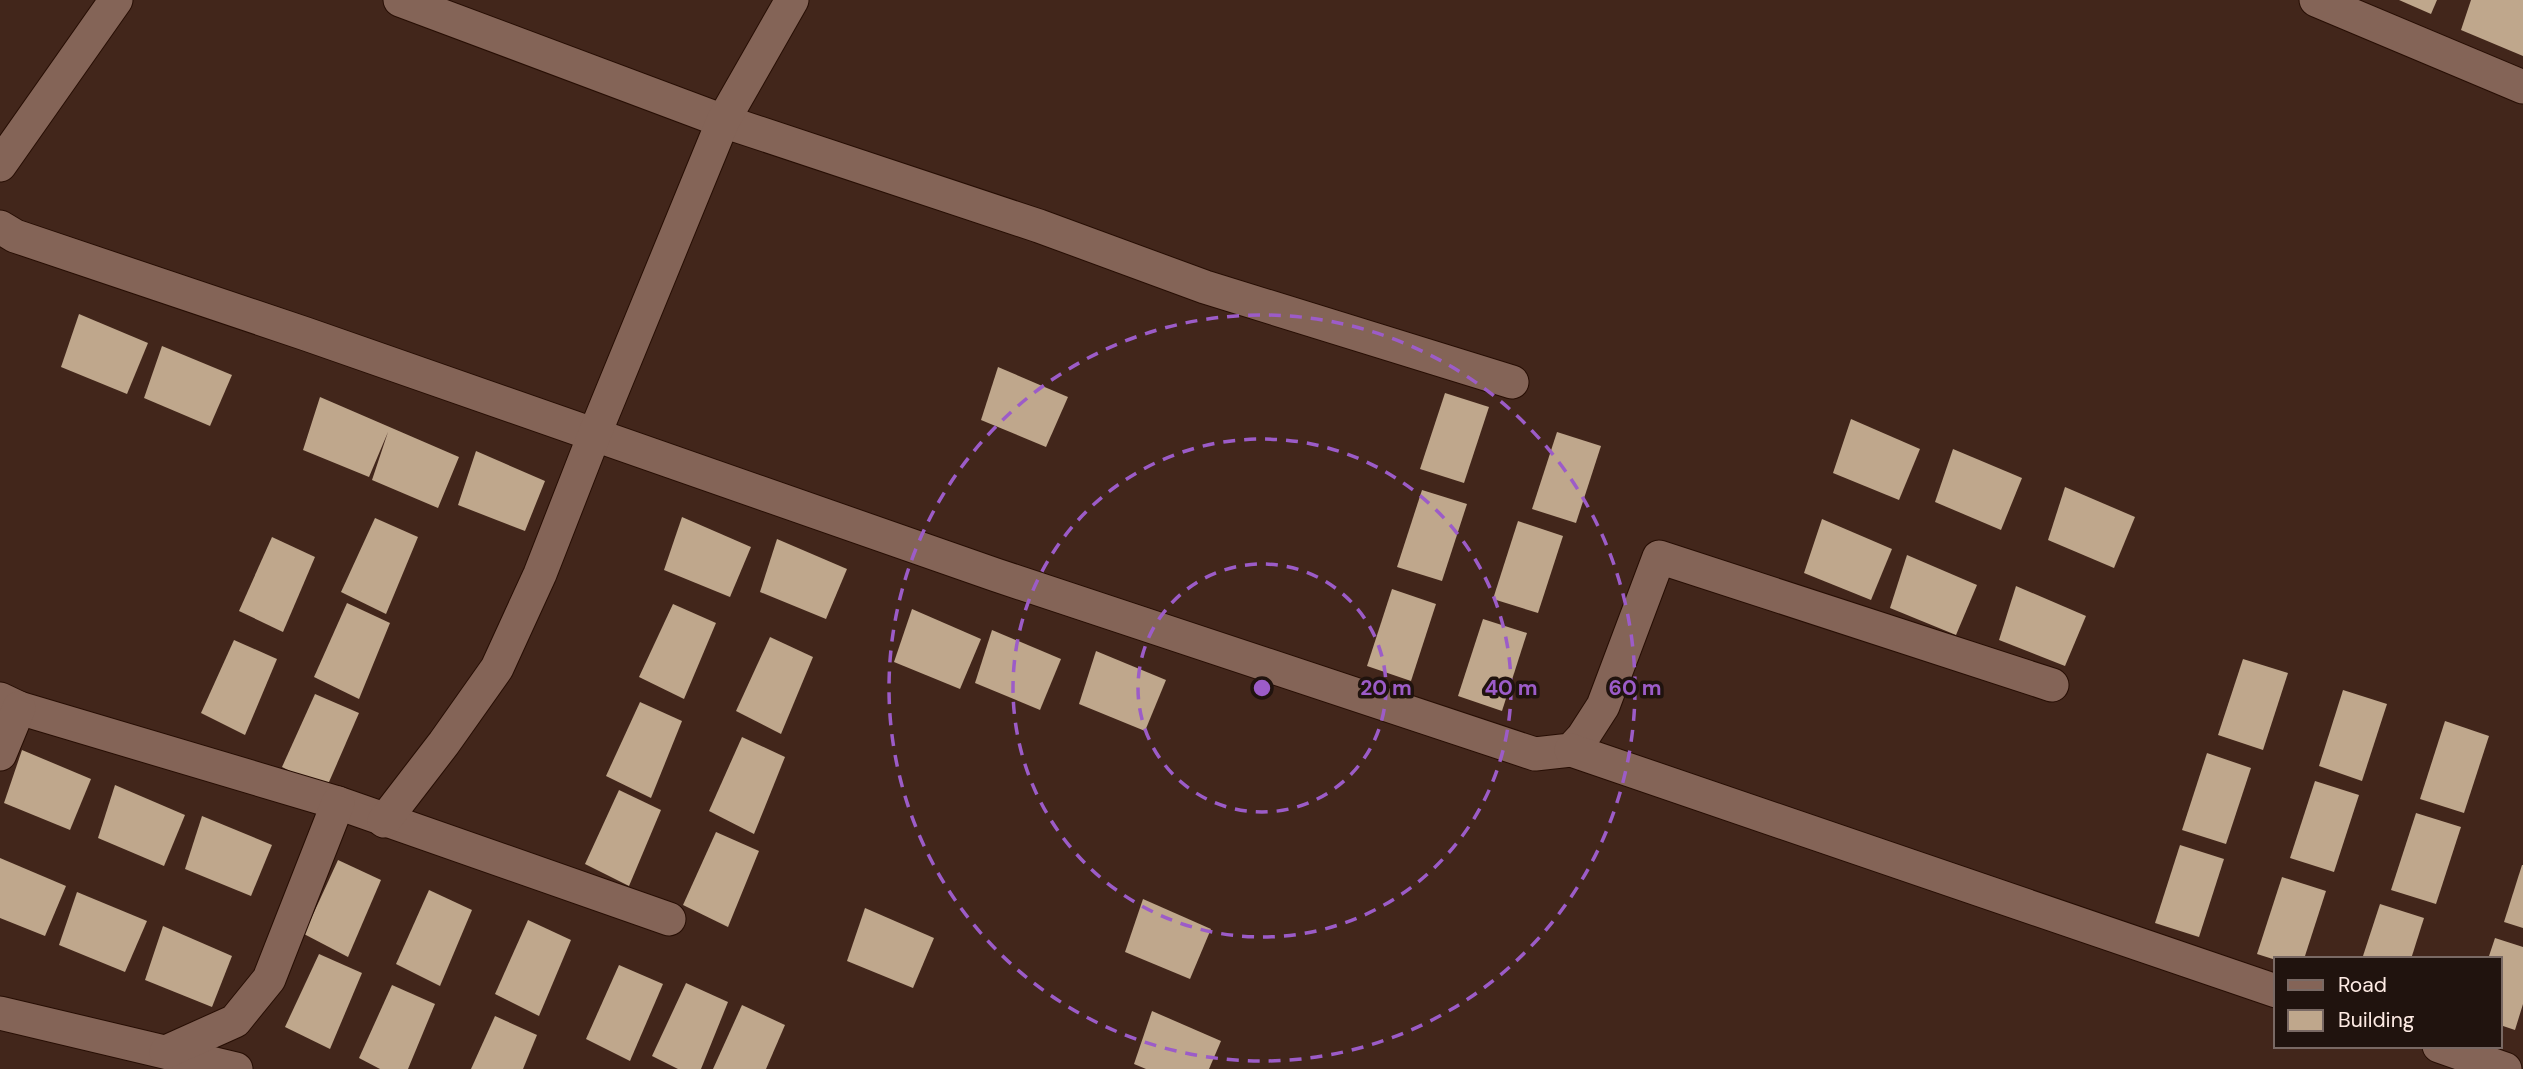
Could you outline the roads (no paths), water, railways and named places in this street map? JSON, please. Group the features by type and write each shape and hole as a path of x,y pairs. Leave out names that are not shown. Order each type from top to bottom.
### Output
{"street":[{"path":"0,165 116,0"},
{"path":"400,0 723,121 1039,226 1205,287 1512,382"},
{"path":"384,821 444,743 496,668 540,574 594,433 723,121 792,0"},
{"path":"2316,0 2523,87"},
{"path":"0,227 15,236 594,433 996,575 1535,754 1571,750 2274,990"},
{"path":"1571,750 1603,706 1659,556 2052,685"},
{"path":"0,754 9,704 338,803 669,919"},
{"path":"166,1052 235,1021 269,979 338,803"},
{"path":"0,1013 236,1069"},
{"path":"2445,1048 2505,1069"}]}
